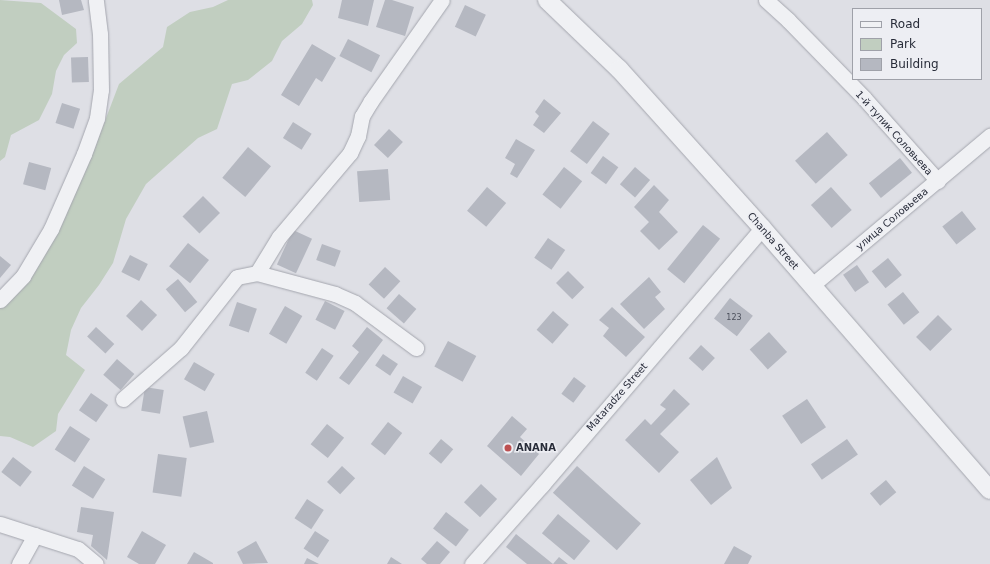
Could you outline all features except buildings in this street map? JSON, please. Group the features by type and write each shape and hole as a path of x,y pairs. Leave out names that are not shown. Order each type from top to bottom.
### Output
{"street":[{"path":"0,300 23,276 51,229 84,154 97,118 101,90 100,34 96,0"},
{"path":"257,273 279,236 350,153 358,136 362,116 371,101 442,0"},
{"name":"Chanba Street","path":"547,0 619,69 762,228 990,490"},
{"name":"1-й тупик Соловьева","path":"766,0 788,20 864,98 938,181"},
{"name":"улица Соловьева","path":"811,286 990,136"},
{"name":"Mataradze Street","path":"472,564 542,485 762,228"},
{"path":"123,399 181,348 237,277 257,273 335,294 355,303 416,348"},
{"path":"0,524 36,534 78,549 96,564"},
{"path":"19,564 36,534"}],"green space":[{"path":"0,0 41,3 76,29 77,43 64,55 56,71 52,94 39,120 11,135 5,157 0,161"},
{"path":"228,0 312,0 313,5 302,24 282,41 272,61 248,80 232,84 217,129 198,138 146,184 126,219 113,263 99,285 81,308 71,330 66,355 85,370 58,414 56,431 33,447 10,437 0,436 0,306 75,191 92,155 119,84 163,47 167,27 190,12 213,7"}],"place":[{"name":"ANANA","path":"508,448"}]}
